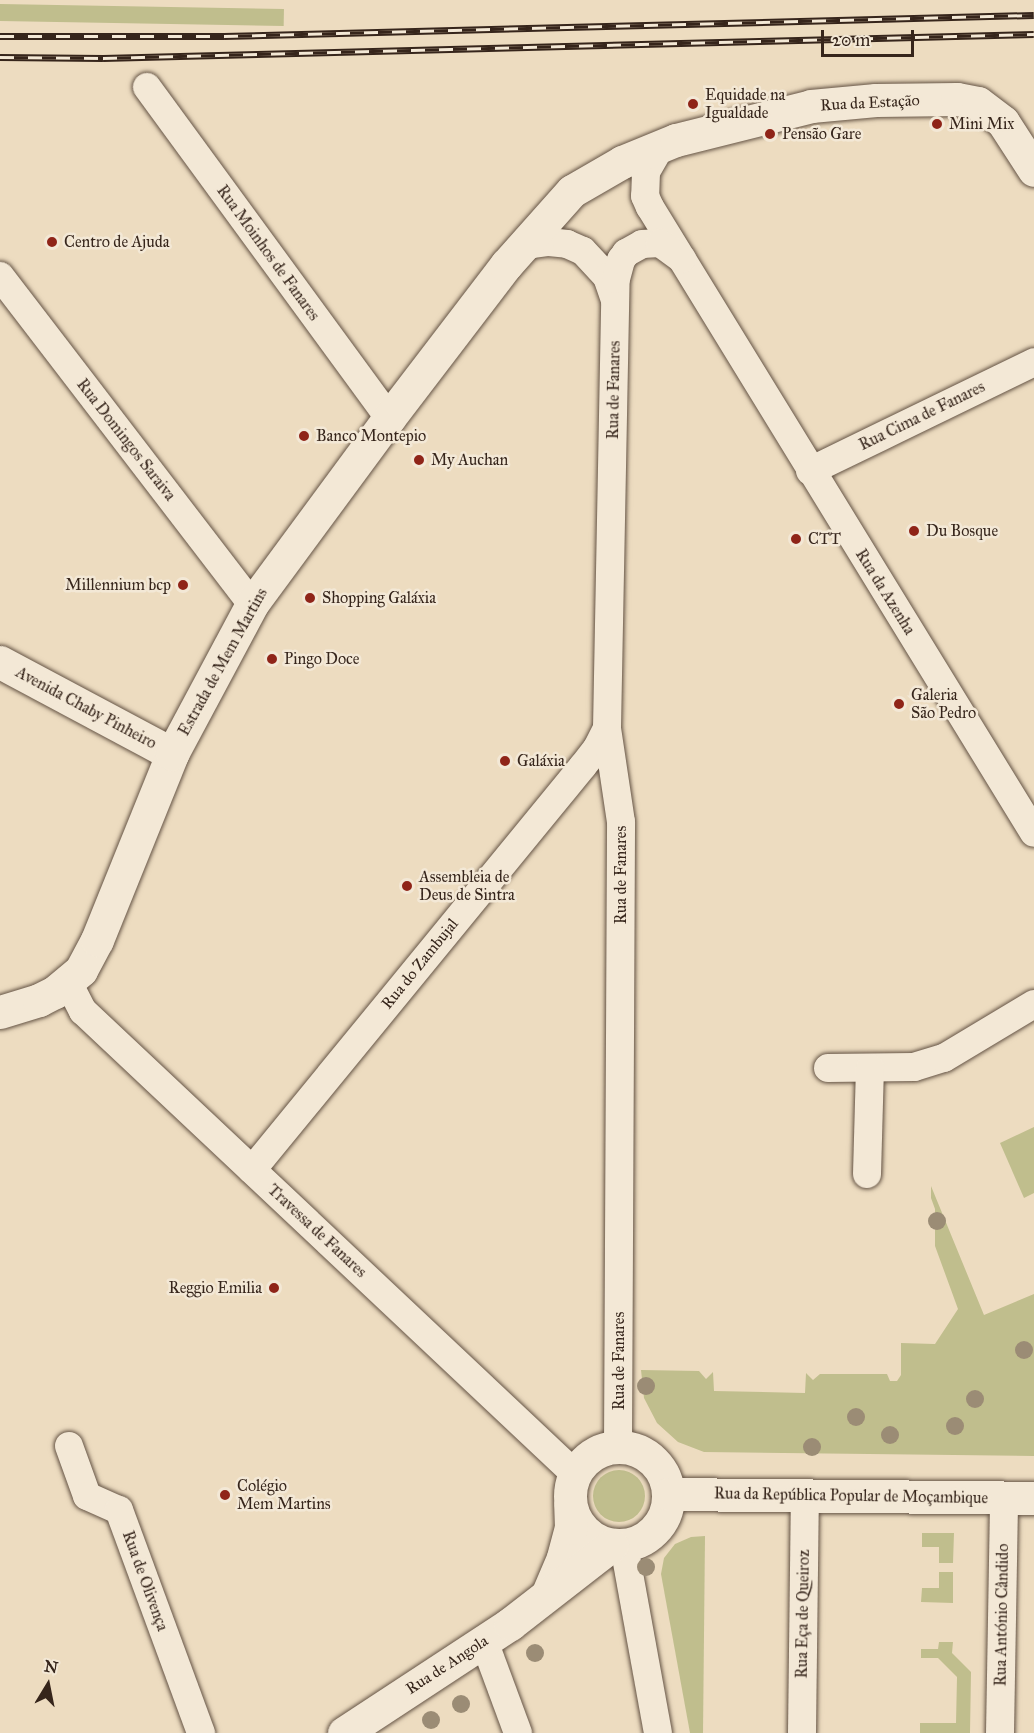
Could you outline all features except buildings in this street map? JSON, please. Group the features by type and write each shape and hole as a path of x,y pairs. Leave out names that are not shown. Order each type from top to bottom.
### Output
{"street":[{"name":"Rua Moinhos de Fanares","path":"147,87 389,418"},
{"name":"Rua da Estação","path":"516,252 572,191 622,162 676,140 811,106 876,100 957,99 978,103 996,114 1007,126 1034,170"},
{"name":"Rua da Azenha","path":"676,140 658,151 651,160 644,184 650,207 1034,833"},
{"path":"516,252 532,244 549,242 567,244 583,251 608,277 615,305"},
{"path":"615,305 618,269 621,260 633,247 660,243 682,259"},
{"name":"Estrada de Mem Martins","path":"0,1012 39,1000 68,982 81,970 97,940 172,754 252,604 389,418 516,252"},
{"name":"Rua Domingos Saraiva","path":"2,285 252,604"},
{"name":"Rua de Fanares","path":"615,305 607,728 621,822 618,1446"},
{"name":"Rua Cima de Fanares","path":"810,471 1034,362"},
{"name":"Avenida Chaby Pinheiro","path":"0,662 172,754"},
{"name":"Rua do Zambujal","path":"252,1170 583,766 597,748 607,728"},
{"name":"Travessa de Fanares","path":"68,982 83,1011 252,1170 573,1489"},
{"path":"828,1068 914,1067 944,1058 1034,1004"},
{"path":"867,1174 870,1068"},
{"name":"Rua de Olivença","path":"69,1446 87,1496 119,1510 201,1733"},
{"path":"548,1593 563,1557 571,1528 573,1489 580,1465 597,1452 618,1446 637,1450 653,1460 664,1475 669,1494 666,1512 656,1529 641,1540 618,1545 603,1543 585,1532 578,1524 573,1489"},
{"name":"Rua da República Popular de Moçambique","path":"669,1494 1019,1498"},
{"name":"Rua Eça de Queiroz","path":"802,1733 805,1496"},
{"name":"Rua António Cândido","path":"1000,1733 1019,1498"},
{"path":"618,1545 658,1733"},
{"name":"Rua de Angola","path":"344,1733 484,1641 618,1545"},
{"path":"484,1641 518,1733"}],"shaded area":[{"path":"0,4 284,9 284,26 0,21"},
{"path":"1034,1127 1034,1193 1024,1198 1000,1143"},
{"path":"931,1186 984,1315 1034,1294 1034,1456 704,1452 678,1442 657,1423 644,1398 641,1370 699,1371 706,1379 713,1372 714,1391 805,1393 806,1373 813,1380 820,1374 887,1374 890,1381 897,1381 901,1375 901,1343 935,1344 958,1309 935,1246 935,1209 931,1198"},
{"path":"614,1470 624,1470 633,1474 641,1482 645,1496 641,1510 633,1518 624,1522 614,1522 605,1518 597,1510 593,1501 593,1491 597,1482 605,1474"},
{"path":"922,1533 954,1533 953,1563 939,1563 939,1547 922,1547"},
{"path":"705,1536 703,1733 690,1733 661,1574 664,1558 675,1544 691,1537"},
{"path":"939,1572 953,1572 953,1603 921,1602 922,1588 939,1588"},
{"path":"939,1642 953,1642 952,1653 971,1672 970,1733 920,1733 920,1723 956,1723 957,1677 938,1658 921,1658 921,1649 938,1649"}],"railway":[{"path":"0,36 224,36 1034,15"},
{"path":"0,57 103,58 1034,34"}],"place":[{"name":"Equidade na Igualdade","path":"693,104"},
{"name":"Mini Mix","path":"937,124"},
{"name":"Pensão Gare","path":"770,134"},
{"name":"Centro de Ajuda","path":"52,242"},
{"name":"Banco Montepio","path":"304,436"},
{"name":"My Auchan","path":"419,460"},
{"name":"Du Bosque","path":"914,531"},
{"name":"CTT","path":"796,539"},
{"name":"Millennium bcp","path":"183,585"},
{"name":"Shopping Galáxia","path":"310,598"},
{"name":"Pingo Doce","path":"272,659"},
{"name":"Galeria São Pedro","path":"899,704"},
{"name":"Galáxia","path":"505,761"},
{"name":"Assembleia de Deus de Sintra","path":"407,886"},
{"name":"Reggio Emilia","path":"274,1288"},
{"name":"Colégio Mem Martins","path":"225,1495"}]}
